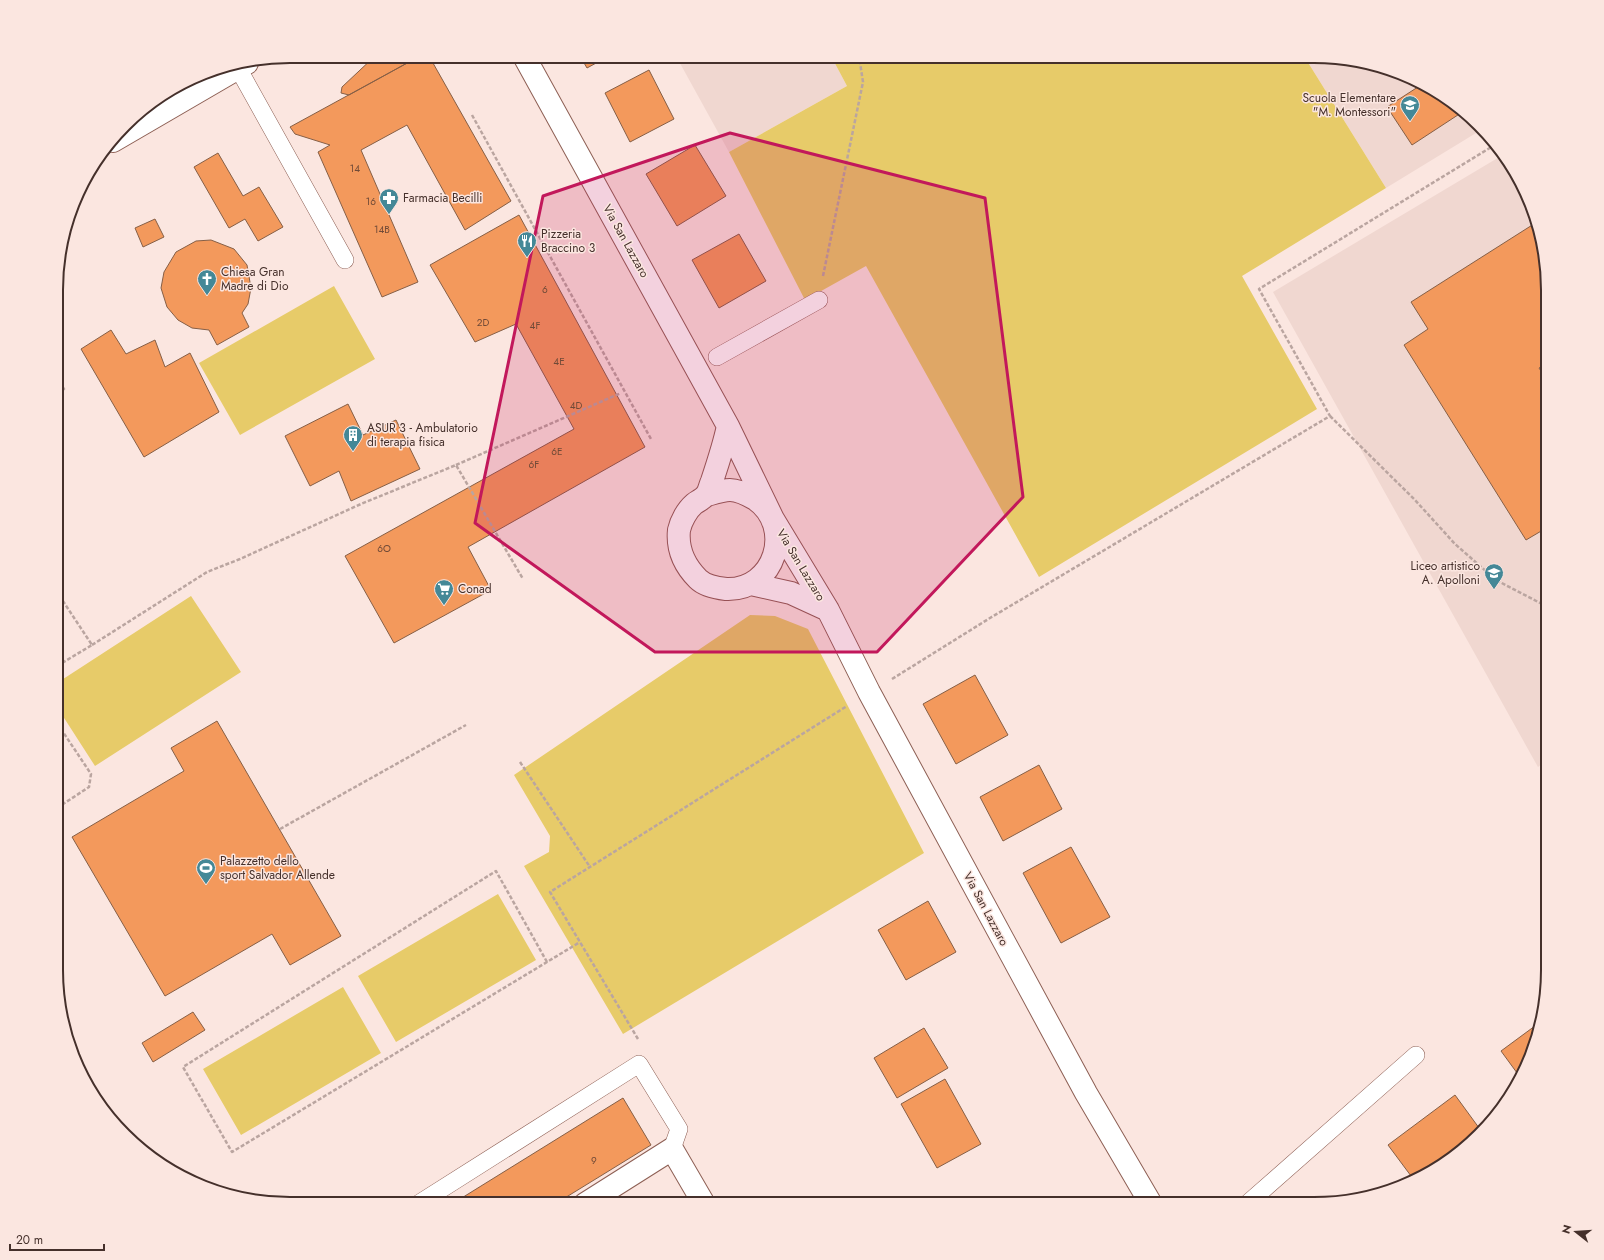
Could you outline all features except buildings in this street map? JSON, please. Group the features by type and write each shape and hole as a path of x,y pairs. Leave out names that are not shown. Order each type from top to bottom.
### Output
{"street":[{"name":"Via San Lazzaro","path":"528,63 728,426 773,519 777,541 774,558 764,574 751,584 735,589 718,588 700,581 688,569 679,547 679,530 683,519 692,505 706,495 731,490 748,494 764,505 773,519 828,610 869,692 1086,1093 1146,1197"},
{"path":"128,130 237,69"},
{"path":"706,495 721,453 728,426"},
{"name":"Via San Lazzaro","path":"751,584 791,593 828,610"},
{"path":"596,1197 672,1149 700,1197"}],"lane":[{"path":"244,68 345,260"},
{"path":"717,356 818,300"},
{"path":"1255,1197 1416,1055"},
{"path":"429,1197 639,1064 679,1130 672,1149"}],"path":[{"path":"818,300 863,82 860,63"},
{"path":"472,115 651,439"},
{"path":"1491,147 1259,289 1330,416 1415,500 1455,544 1496,580 1541,603"},
{"path":"63,662 207,572 240,559 361,504 456,465 621,393"},
{"path":"894,678 997,614 1330,416"},
{"path":"456,465 523,579"},
{"path":"63,601 92,645"},
{"path":"639,1064 643,1048 550,892 869,692"},
{"path":"280,829 466,725"},
{"path":"63,732 91,774 89,787 63,804"},
{"path":"520,762 590,867"},
{"path":"547,962 496,871 183,1067 232,1152 547,962 580,942"}],"highlighted area":[{"path":"730,133 985,198 1023,497 877,652 655,652 475,523 543,196"}],"shaded area":[{"path":"680,63 835,63 847,86 729,152"},
{"path":"835,63 1308,63 1386,188 1242,276 1317,409 1039,577 866,266 805,300 729,152 847,86"},
{"name":"Scuola Elementare \"M. Montessori\"","path":"1308,63 1329,63 1358,67 1401,80 1428,93 1440,101 1464,119 1478,132 1386,188"},
{"name":"Liceo artistico A. Apolloni","path":"1498,158 1511,176 1529,217 1537,246 1541,275 1541,765 1538,767 1273,292"},
{"path":"334,286 375,359 240,435 199,363"},
{"path":"191,596 241,672 95,766 63,716 63,679"},
{"path":"750,615 775,616 808,629 924,853 623,1034 524,866 549,852 550,836 514,775"},
{"path":"498,894 536,960 396,1042 358,976"},
{"path":"343,987 381,1053 241,1135 203,1069"}],"place":[{"name":"Scuola Elementare \"M. Montessori\"","path":"1410,122"},
{"name":"Farmacia Becilli","path":"389,215"},
{"name":"Pizzeria Braccino 3","path":"527,258"},
{"name":"Chiesa Gran Madre di Dio","path":"207,296"},
{"name":"ASUR 3 - Ambulatorio di terapia fisica","path":"353,452"},
{"name":"Liceo artistico A. Apolloni","path":"1494,590"},
{"name":"Conad","path":"444,606"},
{"name":"Palazzetto dello sport Salvador Allende","path":"206,885"}]}
